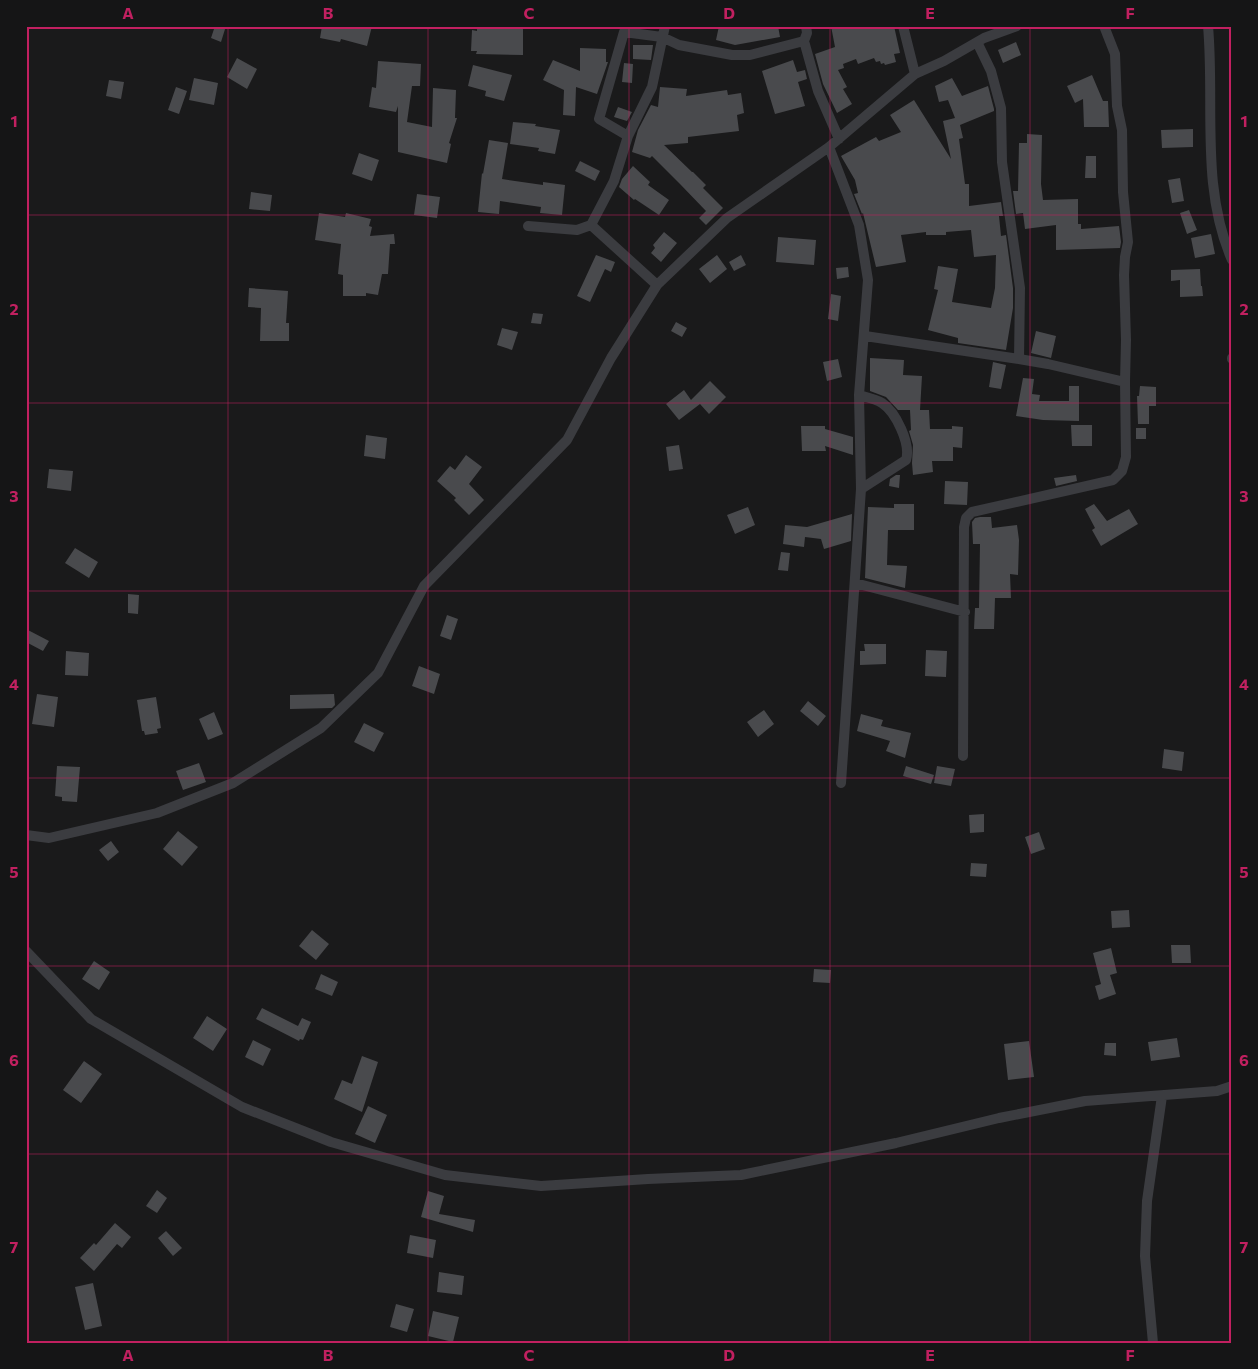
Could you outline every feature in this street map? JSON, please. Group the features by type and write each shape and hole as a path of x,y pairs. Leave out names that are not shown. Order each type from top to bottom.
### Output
{"street":[{"path":"528,226 577,230 591,225 614,181 628,136 652,87 665,26"},
{"path":"806,26 807,33 804,41 818,91 839,139"},
{"path":"903,26 915,74"},
{"path":"981,26 980,40 1001,108 1002,162 1020,288 1019,359"},
{"path":"26,835 49,838 157,813 233,783 321,728 378,673 424,586 567,440 611,358 657,285 728,218 829,147 915,74 944,61 980,40 1017,26"},
{"path":"963,756 964,527 966,518 972,512 1113,480 1122,471 1126,457 1124,275 1128,242 1123,192 1122,130 1117,106 1115,54 1104,26"},
{"path":"1208,26 1211,180 1226,246 1232,260"},
{"path":"628,136 599,118 624,32 662,37 679,45 732,56 750,55 804,41"},
{"path":"829,147 859,225 868,280 859,395 861,489 841,783"},
{"path":"591,225 657,285"},
{"path":"865,336 1048,364 1124,382"},
{"path":"859,395 882,402 891,411 907,444 908,453 906,460 861,489"},
{"path":"855,583 965,612"},
{"path":"26,951 92,1019 242,1107 331,1142 445,1175 541,1186 648,1179 741,1176 896,1143 1049,1107 1085,1101 1217,1091 1232,1086"},
{"path":"1153,1343 1145,1256 1146,1201 1162,1096"}],"building":[{"path":"215,26 226,26 221,42 211,38"},
{"path":"322,26 372,26 367,46 341,39 340,42 320,38"},
{"path":"719,26 731,28 778,26 780,37 735,45 716,40"},
{"path":"831,26 894,26 900,53 894,54 896,62 885,65 884,63 881,64 880,61 876,62 874,58 858,64 856,59 843,64 844,68 838,70 847,87 843,89 852,104 837,113 823,84 815,54 835,47"},
{"path":"477,27 518,27 523,29 523,55 476,54 477,51 471,51 472,30 477,31"},
{"path":"1016,42 1021,55 1003,63 998,50"},
{"path":"633,45 653,45 651,60 633,59"},
{"path":"580,48 606,49 606,62 608,62 597,94 576,87 575,116 563,115 564,90 543,80 553,60 580,71"},
{"path":"237,58 257,69 247,89 227,77"},
{"path":"793,60 797,72 805,70 807,79 798,82 805,106 775,114 762,71"},
{"path":"378,61 421,64 420,86 412,86 407,122 432,127 433,88 456,90 455,118 457,118 449,143 451,144 447,163 398,152 398,106 396,112 369,107 372,87 376,88"},
{"path":"624,63 633,64 632,83 622,82"},
{"path":"473,65 512,75 504,101 485,96 486,91 468,86"},
{"path":"1092,75 1103,101 1108,101 1109,127 1084,127 1083,99 1075,103 1067,86"},
{"path":"194,78 218,83 214,105 189,100"},
{"path":"952,78 962,96 988,86 994,109 994,111 960,125 963,138 959,139 965,184 969,184 969,206 1001,202 1003,216 999,216 1001,236 1006,235 1013,288 1013,308 1006,350 958,343 958,338 928,330 938,290 934,289 938,266 958,269 952,302 991,308 995,288 996,255 974,257 971,230 946,232 946,235 926,235 926,232 901,235 906,262 876,267 863,213 854,194 858,193 855,180 841,156 876,137 879,141 901,132 890,115 914,100 951,159 943,121 955,118 948,100 939,102 935,86"},
{"path":"109,80 124,82 121,99 106,96"},
{"path":"176,87 187,91 179,114 168,110"},
{"path":"660,87 687,89 686,96 727,90 728,95 741,93 744,113 737,115 739,131 688,137 688,143 664,145 706,185 703,188 723,208 706,225 699,218 706,211 652,156 650,158 632,152 638,130 651,105 658,107"},
{"path":"618,107 632,112 627,121 614,117"},
{"path":"513,122 536,124 535,126 560,130 555,154 538,151 539,148 510,144"},
{"path":"1193,129 1193,147 1162,148 1161,130"},
{"path":"1027,134 1042,135 1041,184 1043,200 1078,199 1078,224 1081,224 1081,229 1119,226 1120,248 1056,250 1056,225 1025,229 1023,213 1016,214 1013,191 1018,191 1019,143 1027,143"},
{"path":"489,140 508,143 502,179 543,185 543,182 565,185 562,215 540,213 541,207 500,201 499,214 478,212 482,173"},
{"path":"359,153 379,160 372,181 352,174"},
{"path":"1086,156 1096,156 1096,178 1085,178"},
{"path":"580,161 600,171 595,181 575,171"},
{"path":"633,166 650,182 648,185 669,200 659,215 634,200 619,187 622,179"},
{"path":"1180,178 1184,201 1172,203 1168,180"},
{"path":"251,192 272,195 270,211 249,209"},
{"path":"417,194 440,197 437,218 414,215"},
{"path":"1189,210 1197,230 1187,234 1180,213"},
{"path":"319,213 345,217 346,213 371,219 369,226 372,227 370,236 394,234 395,244 390,244 388,274 382,274 378,295 366,293 366,296 343,296 343,275 338,274 341,244 315,240"},
{"path":"664,232 677,243 661,262 651,253 655,248 653,245"},
{"path":"1211,234 1215,254 1195,258 1191,238"},
{"path":"778,237 816,240 814,265 776,262"},
{"path":"596,255 615,262 611,272 605,269 590,302 577,296"},
{"path":"717,255 727,269 710,283 699,269"},
{"path":"741,255 746,265 734,271 729,262"},
{"path":"848,267 849,277 837,279 836,268"},
{"path":"1200,269 1203,296 1180,297 1180,280 1171,281 1171,270"},
{"path":"249,288 288,291 286,323 289,323 289,341 260,341 261,308 248,307"},
{"path":"831,294 841,296 838,321 828,319"},
{"path":"533,313 543,314 541,324 531,323"},
{"path":"676,322 687,328 682,337 671,331"},
{"path":"502,328 518,332 512,350 497,345"},
{"path":"1036,331 1056,336 1051,358 1031,353"},
{"path":"870,358 904,360 903,375 922,376 920,410 929,410 930,429 952,429 952,426 963,427 962,448 953,447 953,461 932,461 933,472 913,475 913,445 909,431 911,430 910,410 898,410 886,397 870,391"},
{"path":"838,359 842,377 827,381 823,362"},
{"path":"993,362 1006,365 1001,389 989,387"},
{"path":"1023,378 1034,379 1032,394 1040,395 1039,401 1069,401 1069,386 1079,386 1079,421 1043,420 1016,416"},
{"path":"710,381 726,397 709,414 700,404 679,420 666,404 684,390 691,400"},
{"path":"1140,386 1156,387 1156,406 1149,406 1149,424 1138,424 1137,396 1139,396"},
{"path":"1071,425 1092,425 1092,446 1072,446"},
{"path":"801,426 825,426 825,429 853,437 853,455 825,446 826,451 802,451"},
{"path":"1136,428 1146,428 1146,439 1136,439"},
{"path":"366,435 387,438 385,459 364,456"},
{"path":"679,445 683,469 669,471 666,447"},
{"path":"466,455 482,467 469,484 484,500 469,515 454,500 456,498 437,481 450,466 455,470"},
{"path":"49,469 73,471 71,491 47,488"},
{"path":"900,475 899,488 889,486 890,479"},
{"path":"1076,475 1077,481 1056,486 1054,478"},
{"path":"945,481 968,482 967,505 944,504"},
{"path":"894,504 914,504 914,530 888,530 887,565 907,566 905,588 865,578 868,507 894,508"},
{"path":"1094,504 1107,521 1129,509 1138,524 1101,546 1092,530 1095,528 1085,509"},
{"path":"748,507 755,525 735,534 727,515"},
{"path":"852,514 851,541 824,549 821,539 805,537 804,547 783,544 785,525 807,527"},
{"path":"991,517 992,528 1017,525 1019,540 1018,575 1010,574 1011,598 995,598 994,629 974,629 975,608 979,608 980,544 973,544 972,522 975,518"},
{"path":"75,548 98,562 89,578 65,563"},
{"path":"781,552 790,553 788,571 778,570"},
{"path":"128,594 139,595 138,614 128,613"},
{"path":"447,615 458,619 451,640 440,636"},
{"path":"26,629 49,641 43,651 26,642"},
{"path":"864,644 886,644 886,664 860,665 860,651 865,651"},
{"path":"926,650 947,651 946,677 925,676"},
{"path":"66,651 89,653 88,676 65,675"},
{"path":"419,666 440,674 434,694 412,686"},
{"path":"37,694 58,697 54,727 32,724"},
{"path":"334,694 335,705 332,708 290,709 290,695"},
{"path":"156,697 161,728 157,729 158,733 145,735 144,731 142,731 137,700"},
{"path":"808,701 826,716 818,726 800,711"},
{"path":"764,710 774,724 758,737 747,722"},
{"path":"214,712 223,734 208,740 199,719"},
{"path":"861,714 883,720 881,726 911,733 905,758 886,751 890,741 857,731"},
{"path":"364,723 384,733 374,752 354,742"},
{"path":"1164,749 1184,752 1182,771 1162,768"},
{"path":"199,763 206,782 183,790 176,771"},
{"path":"57,766 80,767 77,802 62,801 62,797 55,796"},
{"path":"906,766 934,775 931,784 903,776"},
{"path":"937,766 955,769 951,786 934,783"},
{"path":"984,814 984,832 970,833 969,815"},
{"path":"178,831 198,847 182,866 163,849"},
{"path":"1039,832 1045,849 1031,854 1025,837"},
{"path":"111,841 119,852 108,861 99,850"},
{"path":"971,863 987,864 986,877 970,876"},
{"path":"1129,910 1130,927 1112,928 1111,911"},
{"path":"312,930 329,944 316,960 299,946"},
{"path":"1171,945 1190,945 1191,963 1172,963"},
{"path":"1111,948 1117,973 1110,975 1116,994 1099,1000 1095,986 1101,984 1093,953"},
{"path":"94,961 110,972 99,990 82,979"},
{"path":"814,969 831,970 830,983 813,982"},
{"path":"321,974 338,982 332,996 315,989"},
{"path":"262,1008 298,1026 302,1018 311,1022 303,1040 300,1039 299,1041 256,1019"},
{"path":"207,1016 227,1029 213,1051 193,1038"},
{"path":"1177,1038 1180,1057 1151,1061 1148,1042"},
{"path":"253,1040 271,1049 263,1066 245,1057"},
{"path":"1029,1041 1034,1077 1008,1080 1004,1044"},
{"path":"1105,1043 1116,1043 1116,1056 1104,1055"},
{"path":"362,1056 378,1062 362,1112 334,1099 342,1080 352,1084"},
{"path":"84,1061 102,1074 81,1103 63,1090"},
{"path":"368,1106 387,1115 375,1143 355,1134"},
{"path":"157,1190 167,1198 157,1213 146,1206"},
{"path":"428,1191 444,1196 439,1214 475,1220 473,1232 421,1217"},
{"path":"115,1223 131,1237 122,1248 117,1244 94,1271 80,1258 94,1243 96,1245"},
{"path":"166,1231 182,1248 173,1256 158,1238"},
{"path":"410,1235 436,1240 433,1258 407,1253"},
{"path":"439,1272 464,1276 462,1295 437,1292"},
{"path":"93,1283 102,1326 85,1330 75,1287"},
{"path":"396,1304 414,1309 407,1332 390,1327"},
{"path":"433,1311 459,1317 453,1342 428,1336"}]}
